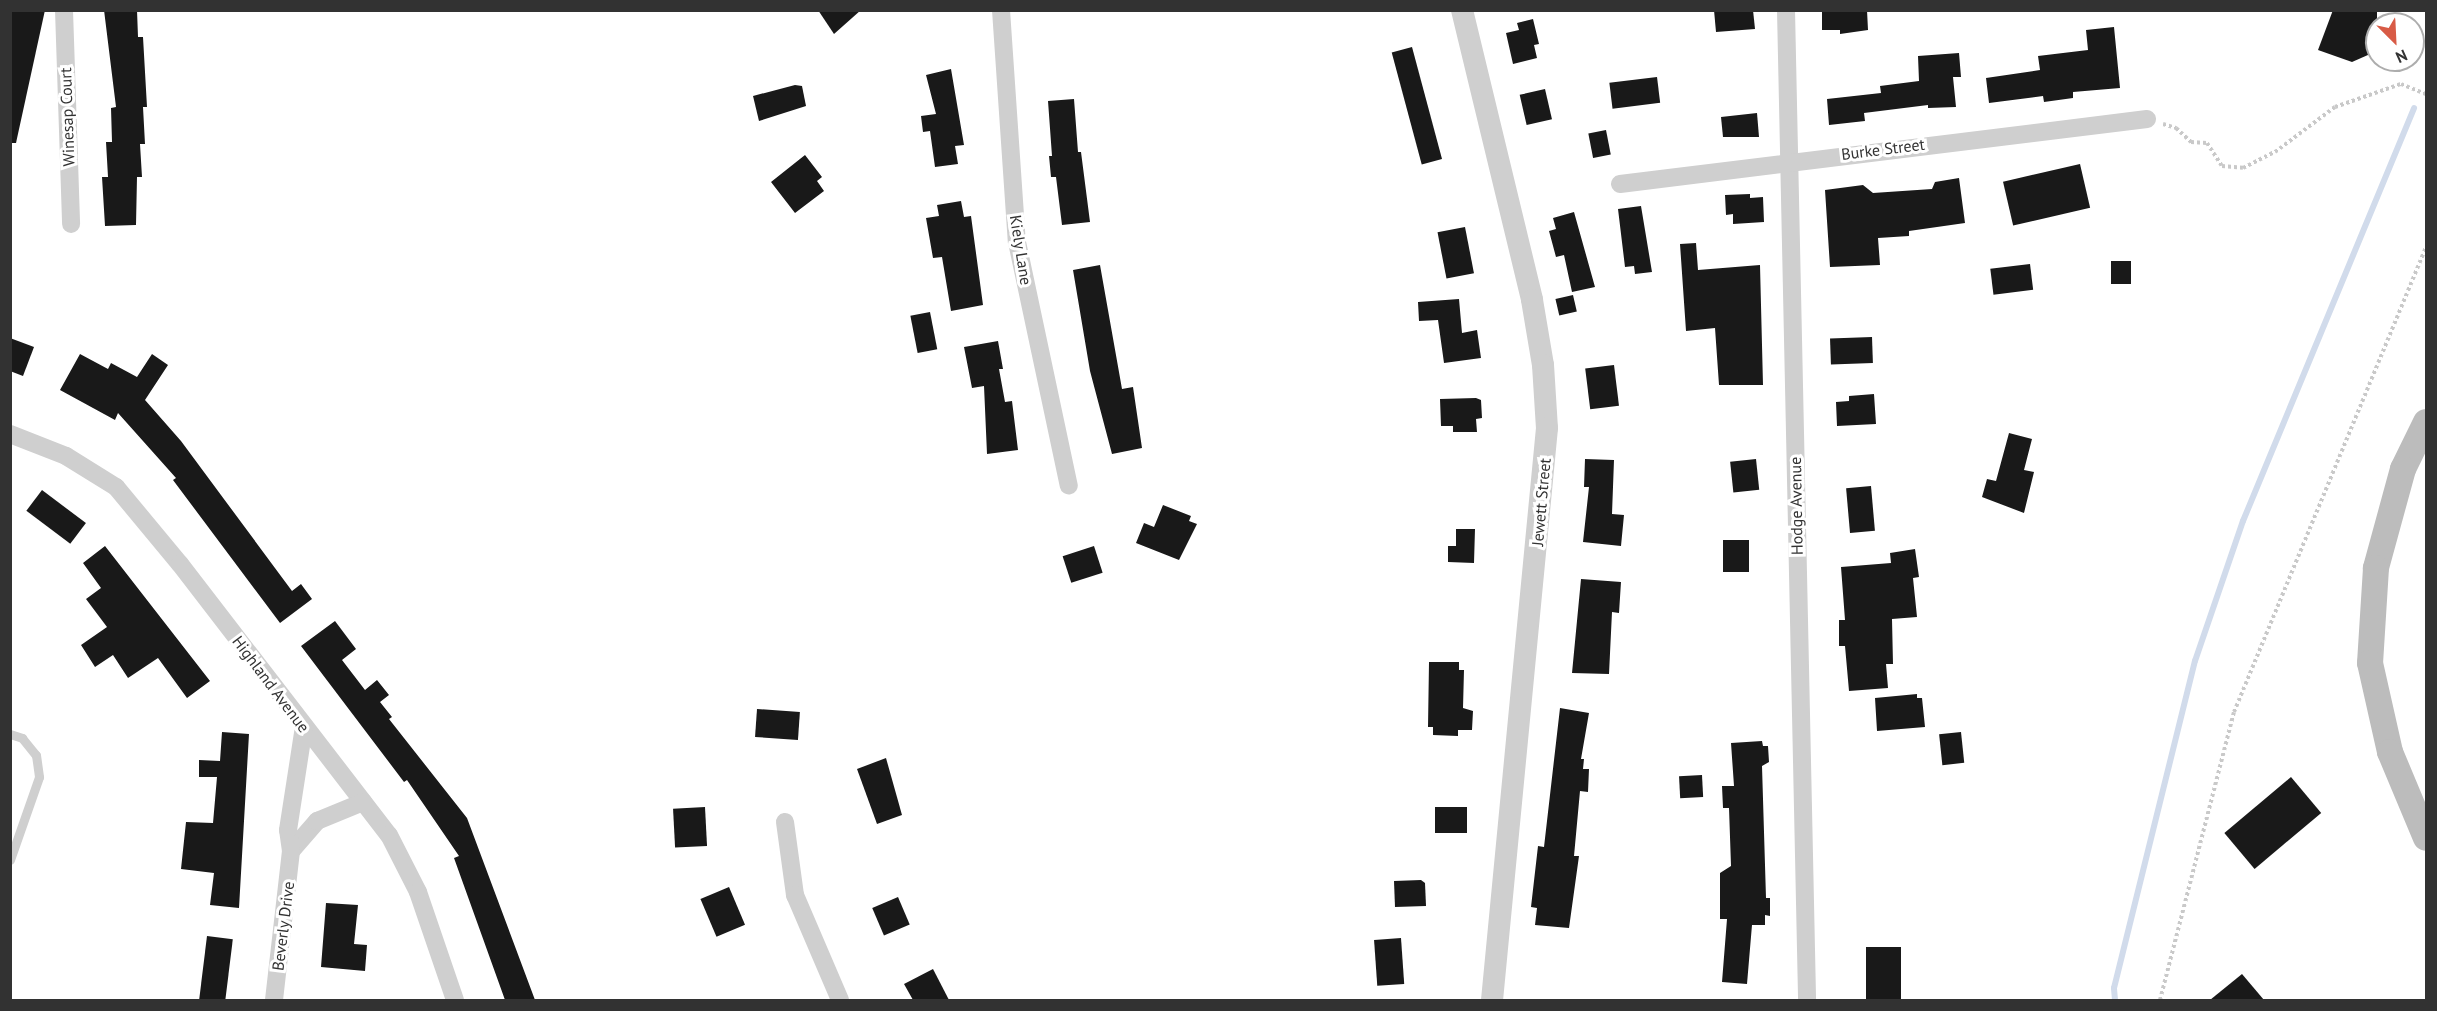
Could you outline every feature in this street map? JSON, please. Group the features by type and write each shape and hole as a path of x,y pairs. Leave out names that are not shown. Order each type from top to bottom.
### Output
{"main road":[{"path":"2423,821 2390,752 2370,663 2376,568 2403,469 2427,422"}],"street":[{"name":"Winesap Court","path":"64,10 71,224"},
{"name":"Kiely Lane","path":"1001,10 1017,242 1069,486"},
{"name":"Jewett Street","path":"1462,10 1532,300 1543,365 1547,428 1492,1000"},
{"name":"Hodge Avenue","path":"1786,10 1807,1000"},
{"name":"Burke Street","path":"1620,184 1788,160 2146,118"},
{"name":"Highland Avenue","path":"10,434 90,468 130,501 363,802 406,864 455,1000"},
{"name":"Beverly Drive","path":"274,1000 291,851 288,830 304,727"},
{"path":"291,851 317,821 363,802"},
{"path":"785,822 795,896 840,1000"}],"lane":[{"path":"10,734 22,738 36,755 39,777 10,860"}],"path":[{"path":"2146,118 2176,128 2192,141 2207,143 2222,166 2243,168 2275,152 2335,107 2401,84 2427,94"},
{"path":"2160,1000 2234,712 2427,247"}],"building":[{"path":"10,10 45,10 16,143 10,143"},
{"path":"104,10 137,10 138,37 143,37 147,107 143,107 145,144 140,144 142,177 137,177 136,225 105,226 102,177 108,177 106,142 112,142 111,108 116,107"},
{"path":"818,10 861,10 834,34"},
{"path":"1714,10 1753,10 1755,29 1716,32"},
{"path":"1822,10 1867,10 1868,30 1840,34 1840,30 1822,30"},
{"path":"2333,10 2377,10 2377,12 2365,12 2365,56 2352,62 2318,50"},
{"path":"1533,19 1539,44 1534,45 1537,58 1513,64 1506,33 1519,30 1517,23"},
{"path":"2114,27 2120,88 2073,92 2073,98 2044,102 2043,96 1989,103 1986,78 2040,70 2038,56 2088,50 2086,30"},
{"path":"1412,47 1442,159 1422,164 1392,52"},
{"path":"1959,53 1961,77 1953,77 1956,107 1928,108 1928,105 1864,113 1865,121 1829,125 1827,99 1881,93 1880,86 1919,81 1918,56"},
{"path":"951,69 964,145 955,146 958,164 935,167 930,131 923,132 921,116 936,114 926,75"},
{"path":"1657,77 1660,103 1613,109 1609,83"},
{"path":"795,85 802,86 806,106 759,121 753,96"},
{"path":"1545,89 1552,119 1527,125 1520,95"},
{"path":"1074,99 1078,152 1081,152 1090,222 1062,225 1056,177 1051,177 1049,156 1052,156 1048,101"},
{"path":"1757,113 1759,137 1723,137 1721,117"},
{"path":"1606,130 1611,155 1593,158 1588,133"},
{"path":"805,155 822,177 817,181 824,191 795,213 771,182"},
{"path":"2080,164 2090,208 2013,226 2003,182"},
{"path":"1959,178 1965,223 1909,231 1909,236 1878,238 1880,265 1830,267 1825,190 1863,185 1873,193 1932,189 1935,182"},
{"path":"1750,194 1750,198 1763,197 1764,222 1733,224 1733,214 1726,215 1725,195"},
{"path":"961,201 964,217 971,216 983,305 951,311 942,257 933,258 926,218 939,216 937,205"},
{"path":"1641,206 1652,272 1635,274 1634,266 1625,267 1618,209"},
{"path":"1574,212 1595,287 1572,292 1564,255 1556,257 1549,231 1556,229 1553,218"},
{"path":"1465,227 1474,273 1446,278 1438,232"},
{"path":"1696,243 1698,270 1760,265 1763,385 1719,385 1715,328 1686,331 1680,244"},
{"path":"2111,261 2131,261 2131,284 2111,284"},
{"path":"2030,264 2033,290 1993,295 1990,269"},
{"path":"1100,265 1122,389 1133,387 1142,448 1112,454 1090,371 1073,270"},
{"path":"1573,295 1577,312 1559,316 1555,299"},
{"path":"1459,299 1462,333 1477,330 1481,358 1444,363 1438,320 1419,321 1418,302"},
{"path":"930,312 937,349 918,353 910,316"},
{"path":"1872,337 1873,363 1831,364 1830,338"},
{"path":"10,338 34,347 23,376 10,371"},
{"path":"998,341 1003,369 999,369 1005,402 1012,401 1018,450 987,454 984,386 972,388 964,347"},
{"path":"80,354 108,369 111,363 137,377 152,354 168,365 145,400 181,441 292,591 301,584 312,599 280,623 173,480 176,478 118,413 115,420 60,390"},
{"path":"1614,365 1619,406 1590,409 1585,369"},
{"path":"1874,394 1876,424 1837,426 1836,402 1849,401 1849,396"},
{"path":"1476,398 1481,400 1482,418 1476,419 1477,432 1453,432 1453,426 1441,426 1440,399"},
{"path":"2009,433 2032,439 2024,470 2034,472 2024,513 1982,497 1987,479 1996,481"},
{"path":"1585,459 1614,460 1612,514 1624,515 1621,546 1583,542 1589,487 1584,487"},
{"path":"1756,459 1759,490 1733,493 1730,462"},
{"path":"1871,486 1875,531 1850,533 1846,488"},
{"path":"42,490 86,523 70,544 26,511"},
{"path":"1163,505 1191,516 1189,521 1197,524 1179,560 1136,543 1144,523 1154,527"},
{"path":"1456,529 1475,529 1474,563 1448,562 1448,546 1456,546"},
{"path":"1723,540 1749,540 1749,572 1723,572"},
{"path":"105,546 210,681 187,698 158,658 128,678 113,655 95,667 81,645 107,627 86,599 101,588 83,563"},
{"path":"1094,546 1103,573 1071,583 1063,556"},
{"path":"1915,549 1919,577 1913,578 1917,617 1892,619 1893,664 1886,664 1888,688 1849,691 1845,646 1839,646 1839,620 1845,620 1841,567 1891,563 1890,553"},
{"path":"1581,579 1621,582 1619,613 1612,612 1609,674 1572,673"},
{"path":"335,621 356,649 342,660 365,690 377,680 389,695 380,702 392,717 389,719 467,818 535,1000 505,1000 454,858 459,856 407,780 404,782 301,646"},
{"path":"1429,662 1459,662 1459,670 1464,670 1463,708 1473,711 1472,730 1458,730 1458,736 1433,735 1433,727 1428,727"},
{"path":"1917,694 1917,698 1922,698 1925,727 1877,731 1875,698"},
{"path":"1560,708 1589,713 1581,759 1584,759 1583,769 1589,769 1588,792 1580,791 1574,856 1579,856 1569,928 1535,925 1537,908 1531,907 1538,846 1544,847"},
{"path":"757,709 800,712 798,740 755,737"},
{"path":"222,732 249,734 239,908 210,905 214,873 181,869 186,822 213,823 217,777 199,777 199,760 220,761"},
{"path":"1961,732 1964,763 1942,765 1939,734"},
{"path":"1762,741 1763,746 1768,746 1769,762 1762,766 1766,898 1770,898 1770,916 1765,915 1765,925 1752,925 1747,984 1722,982 1727,919 1720,919 1720,873 1731,866 1729,808 1723,808 1722,786 1734,786 1731,743"},
{"path":"886,758 902,815 877,824 857,769"},
{"path":"1702,775 1703,797 1680,798 1679,776"},
{"path":"2291,777 2321,813 2255,869 2224,833"},
{"path":"705,807 707,846 675,848 673,809"},
{"path":"1435,807 1467,807 1467,833 1435,833"},
{"path":"1421,880 1425,883 1426,906 1395,907 1394,881"},
{"path":"729,887 745,925 716,937 700,899"},
{"path":"898,897 910,925 884,936 872,908"},
{"path":"326,903 358,905 354,944 367,945 365,971 321,967"},
{"path":"207,936 233,939 225,1000 199,1000"},
{"path":"1401,938 1404,984 1377,986 1374,940"},
{"path":"1866,947 1901,947 1901,1000 1866,1000"},
{"path":"933,969 949,1000 913,1000 904,984"},
{"path":"2242,974 2264,1000 2210,1000"}],"waterway":[{"path":"2115,1000 2114,988 2195,661 2243,521 2414,108"}]}
